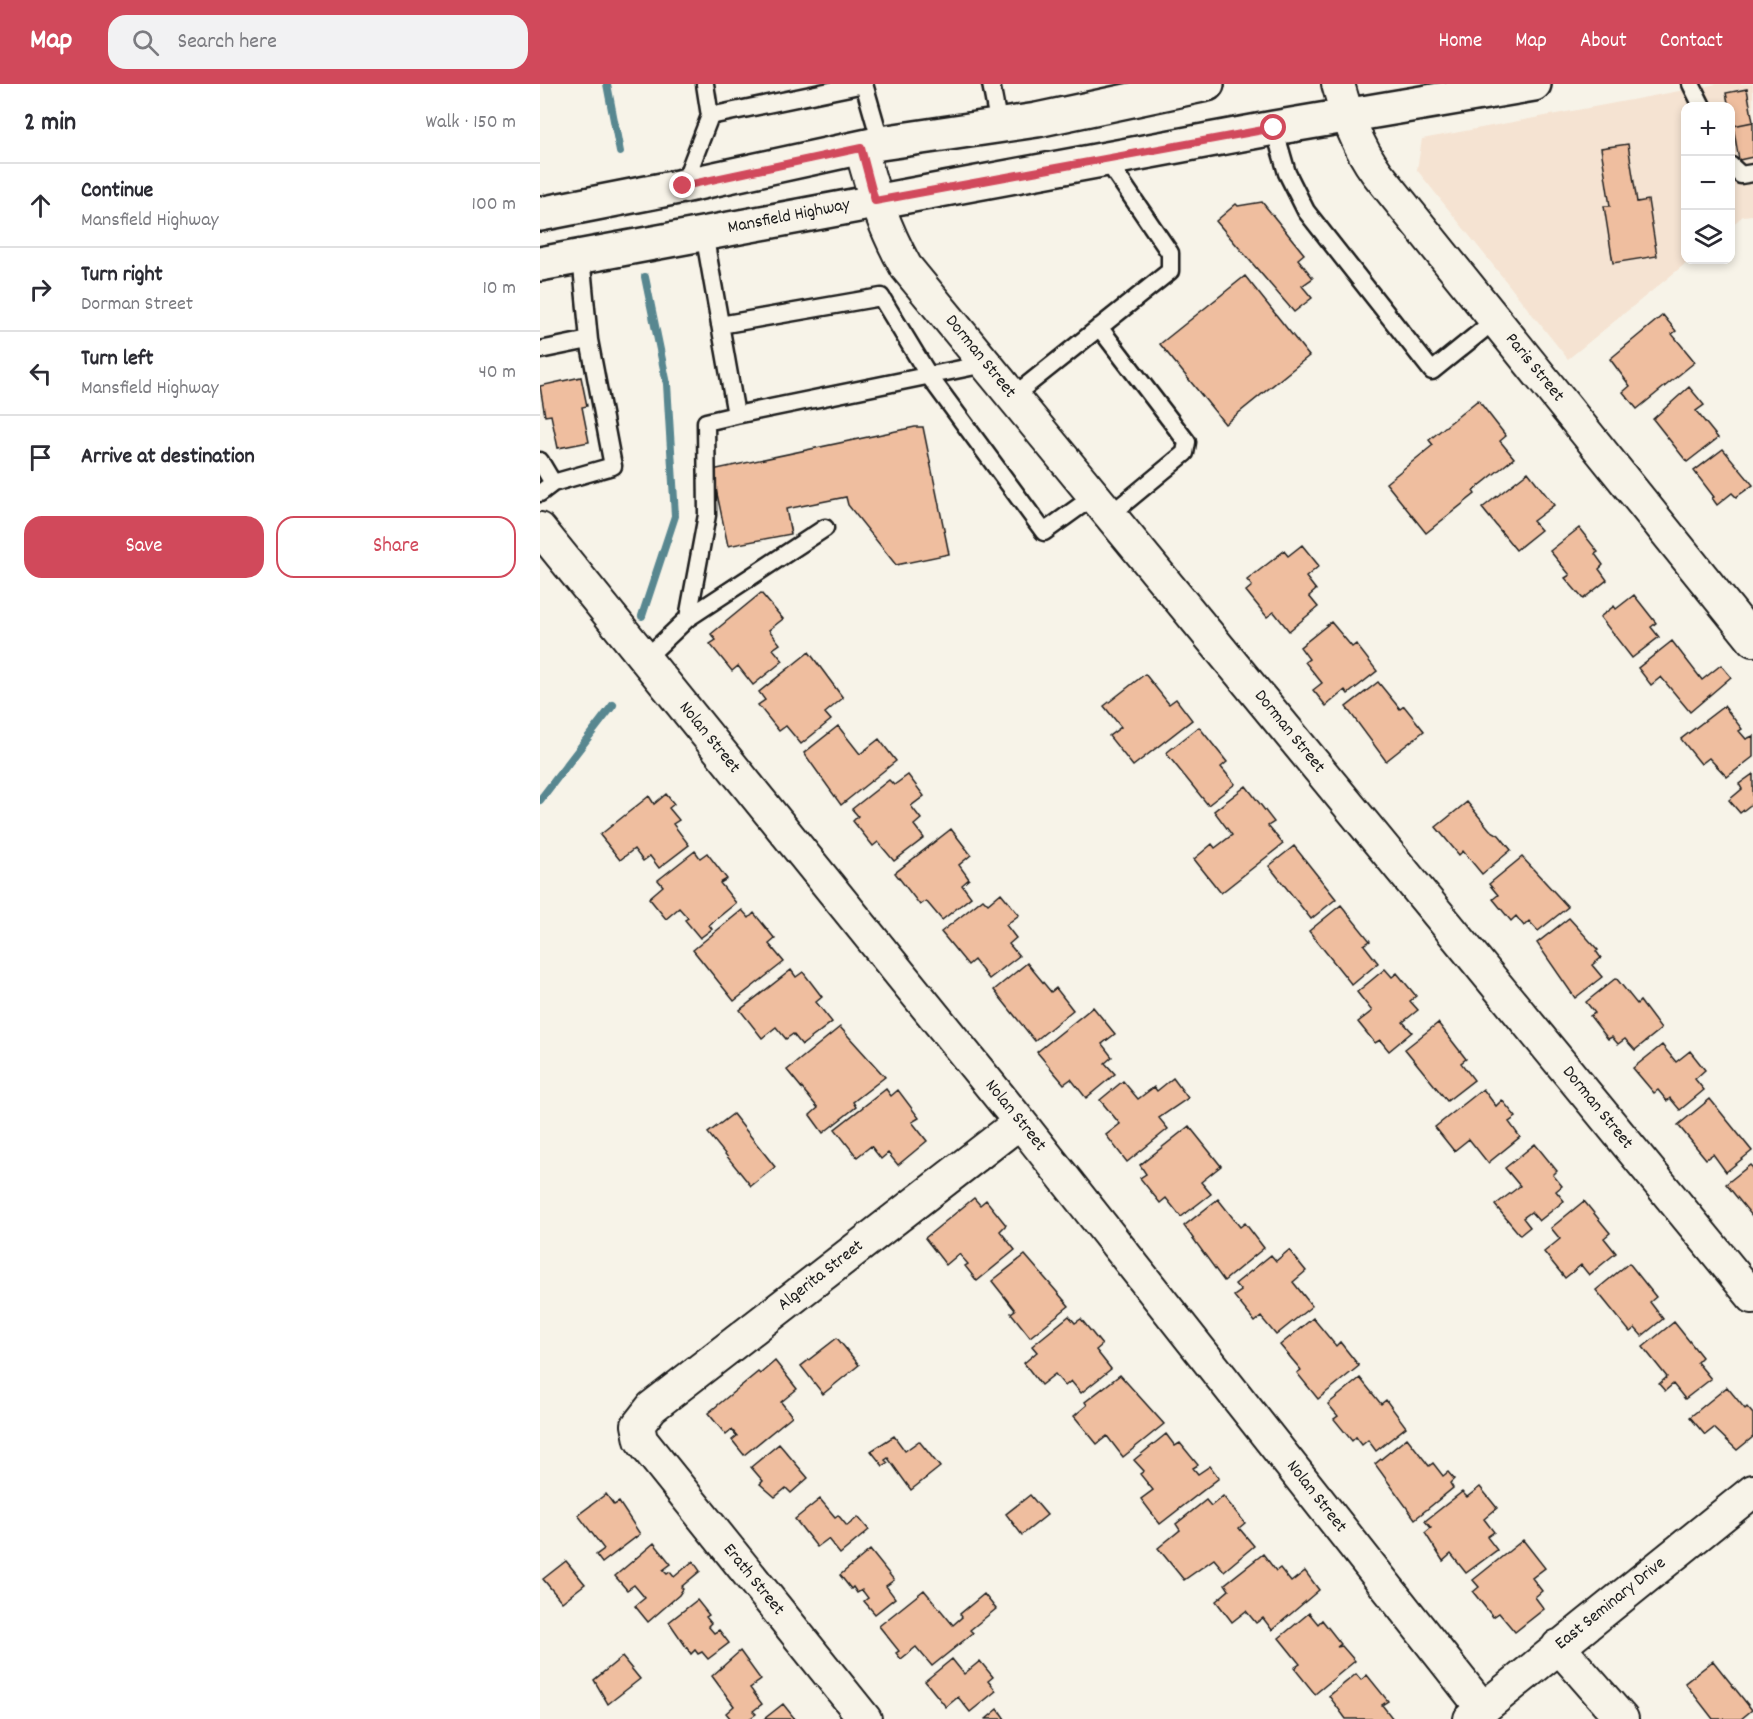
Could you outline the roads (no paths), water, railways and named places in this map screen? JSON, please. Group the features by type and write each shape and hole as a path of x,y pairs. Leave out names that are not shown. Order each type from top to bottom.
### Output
{"main road":[{"path":"540,214 871,145 999,126 1207,84"},
{"name":"Mansfield Highway","path":"540,264 1274,128 1534,84"}],"street":[{"name":"Paris Street","path":"1338,84 1347,116 1360,146 1377,173 1753,640"},
{"name":"Dorman Street","path":"871,145 875,201 888,234 906,267 1753,1297"},
{"name":"Nolan Street","path":"540,529 1020,1122 1477,1714"},
{"name":"Algerita Street","path":"641,1440 638,1425 652,1407 1020,1122"},
{"name":"Erath Street","path":"641,1440 865,1719"},
{"name":"East Seminary Drive","path":"1477,1714 1558,1646 1753,1491"},
{"path":"1558,1646 1622,1719"}],"lane":[{"path":"683,186 710,116 705,84"},
{"path":"710,116 864,84 871,145"},
{"path":"991,84 999,126"},
{"path":"1691,84 1700,102"},
{"path":"1274,128 1287,173 1306,212 1432,371 1495,320"},
{"path":"1012,397 1170,271 1170,253 1106,159"},
{"path":"1735,169 1741,175 1753,173"},
{"path":"704,233 736,415"},
{"path":"540,461 546,488 613,466 589,340 581,256"},
{"path":"720,325 881,297 929,376 1044,532 1102,506 1185,453 1187,442 1099,327"},
{"path":"540,350 589,340"},
{"path":"688,618 708,515 706,422 985,364"},
{"path":"645,659 688,618 825,528"}],"waterway":[{"path":"607,84 620,152"},
{"path":"642,616 675,516 667,384 645,277"},
{"path":"540,800 613,705"}]}
